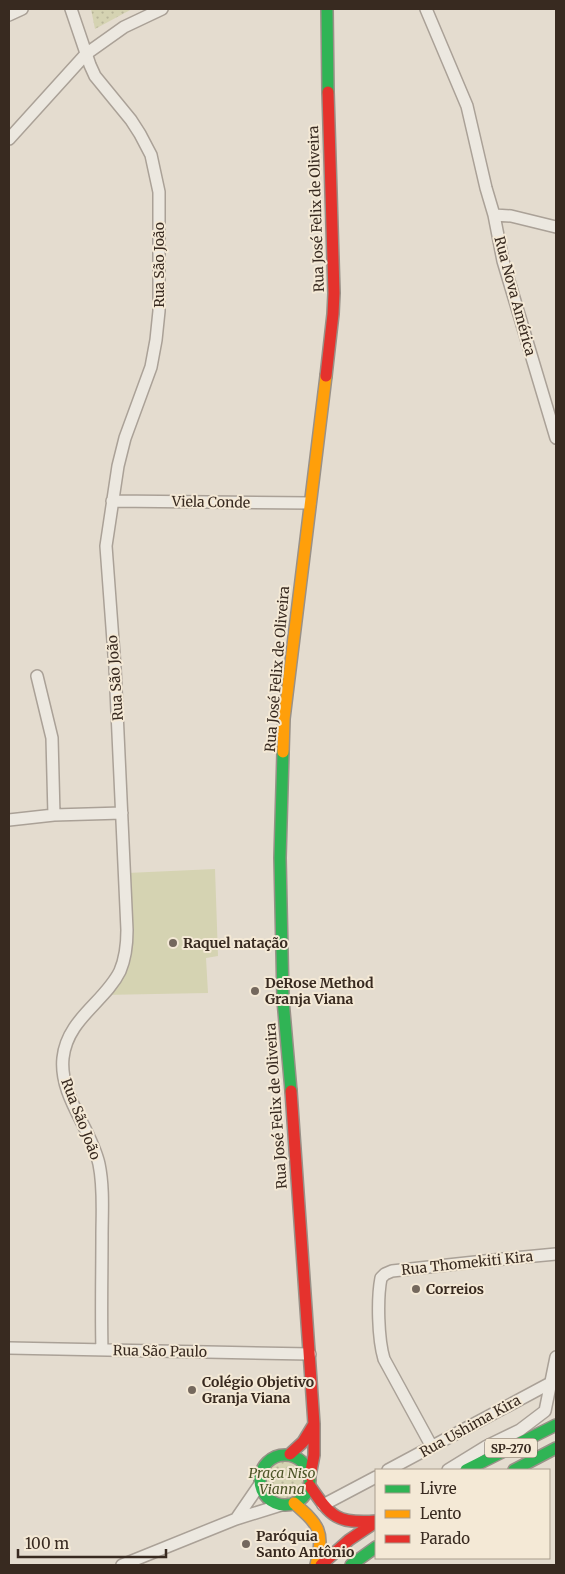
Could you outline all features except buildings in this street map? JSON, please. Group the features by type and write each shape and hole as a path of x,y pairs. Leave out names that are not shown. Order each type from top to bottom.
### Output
{"main road":[{"name":"Rua José Felix de Oliveira","path":"310,1481 314,1455 314,1424 283,1000 280,858 284,719 334,286 334,237 329,149 327,9"},
{"path":"290,1454 303,1442 314,1424"},
{"name":"SP-270","path":"468,1469 556,1425"},
{"name":"SP-270","path":"516,1469 556,1448"},
{"path":"310,1481 303,1498 294,1503 281,1505 267,1498 262,1492 259,1476 266,1462 273,1457 281,1454 290,1454 304,1462 308,1469 310,1481 323,1505 334,1517 342,1521 375,1521"},
{"path":"294,1503 312,1519 319,1529 321,1545 316,1565"},
{"path":"321,1565 349,1540 375,1522"},
{"path":"351,1565 375,1548"}],"street":[{"path":"9,15 22,9"},
{"name":"Rua São João","path":"71,9 90,66 131,120 151,155 159,192 159,311 156,340 151,367 125,438 118,466 106,546 115,668 122,812 127,930 125,959 114,982 72,1029 63,1058 63,1073 67,1089 94,1148 100,1173 102,1202 102,1350"},
{"path":"9,139 86,54 124,27 162,9"},
{"path":"426,9 467,106 494,215"},
{"name":"Rua Nova América","path":"556,227 511,216 494,215 503,261 556,438"},
{"path":"544,399 556,402"},
{"name":"Viela Conde","path":"112,501 310,503"},
{"path":"37,676 52,738 54,815"},
{"path":"9,820 54,815 122,812"},
{"name":"Rua Thomekiti Kira","path":"432,1447 384,1359 380,1347 381,1278 385,1274 392,1272 556,1254"},
{"name":"Rua São Paulo","path":"9,1348 310,1354"},
{"path":"545,1411 554,1381 556,1357"},
{"name":"Rua Ushima Kira","path":"390,1469 554,1381"},
{"path":"450,1469 488,1446 520,1430 556,1404"},
{"path":"323,1505 375,1478"},
{"path":"236,1519 260,1484"},
{"path":"122,1565 236,1519 281,1505"}],"green space":[{"path":"91,9 132,9 95,29"},
{"name":"Raquel natação","path":"215,869 218,956 206,958 208,993 102,995 122,972 127,873"},
{"name":"Praça Niso Vianna","path":"277,1459 295,1465 301,1474 304,1493 293,1500 282,1501 272,1498 260,1483 260,1474 265,1466"}],"traffic: fast":[{"path":"327,9 328,92"},
{"path":"283,752 280,858 283,1000 291,1091"},
{"path":"468,1469 556,1425"},
{"path":"516,1469 556,1448"},
{"path":"280,1455 290,1455 303,1462 310,1475 310,1480 310,1485 303,1498 290,1505 280,1505 271,1501 264,1494 260,1485 260,1475 264,1466 271,1459 280,1455"},
{"path":"351,1565 375,1548"}],"traffic: slow":[{"path":"283,752 284,719 326,376"},
{"path":"294,1503 309,1517 318,1530 320,1544 316,1565"}],"traffic: jam":[{"path":"326,376 334,293 328,92"},
{"path":"291,1091 314,1424 314,1455 310,1476"},
{"path":"290,1454 303,1442 314,1424"},
{"path":"310,1486 324,1505 336,1516 352,1521 375,1521"},
{"path":"321,1565 349,1540 375,1523"}],"place":[{"name":"Raquel natação","path":"173,943"},
{"name":"DeRose Method Granja Viana","path":"255,991"},
{"name":"Correios","path":"416,1289"},
{"name":"Colégio Objetivo Granja Viana","path":"192,1390"},
{"name":"Paróquia Santo Antônio","path":"246,1544"}]}
